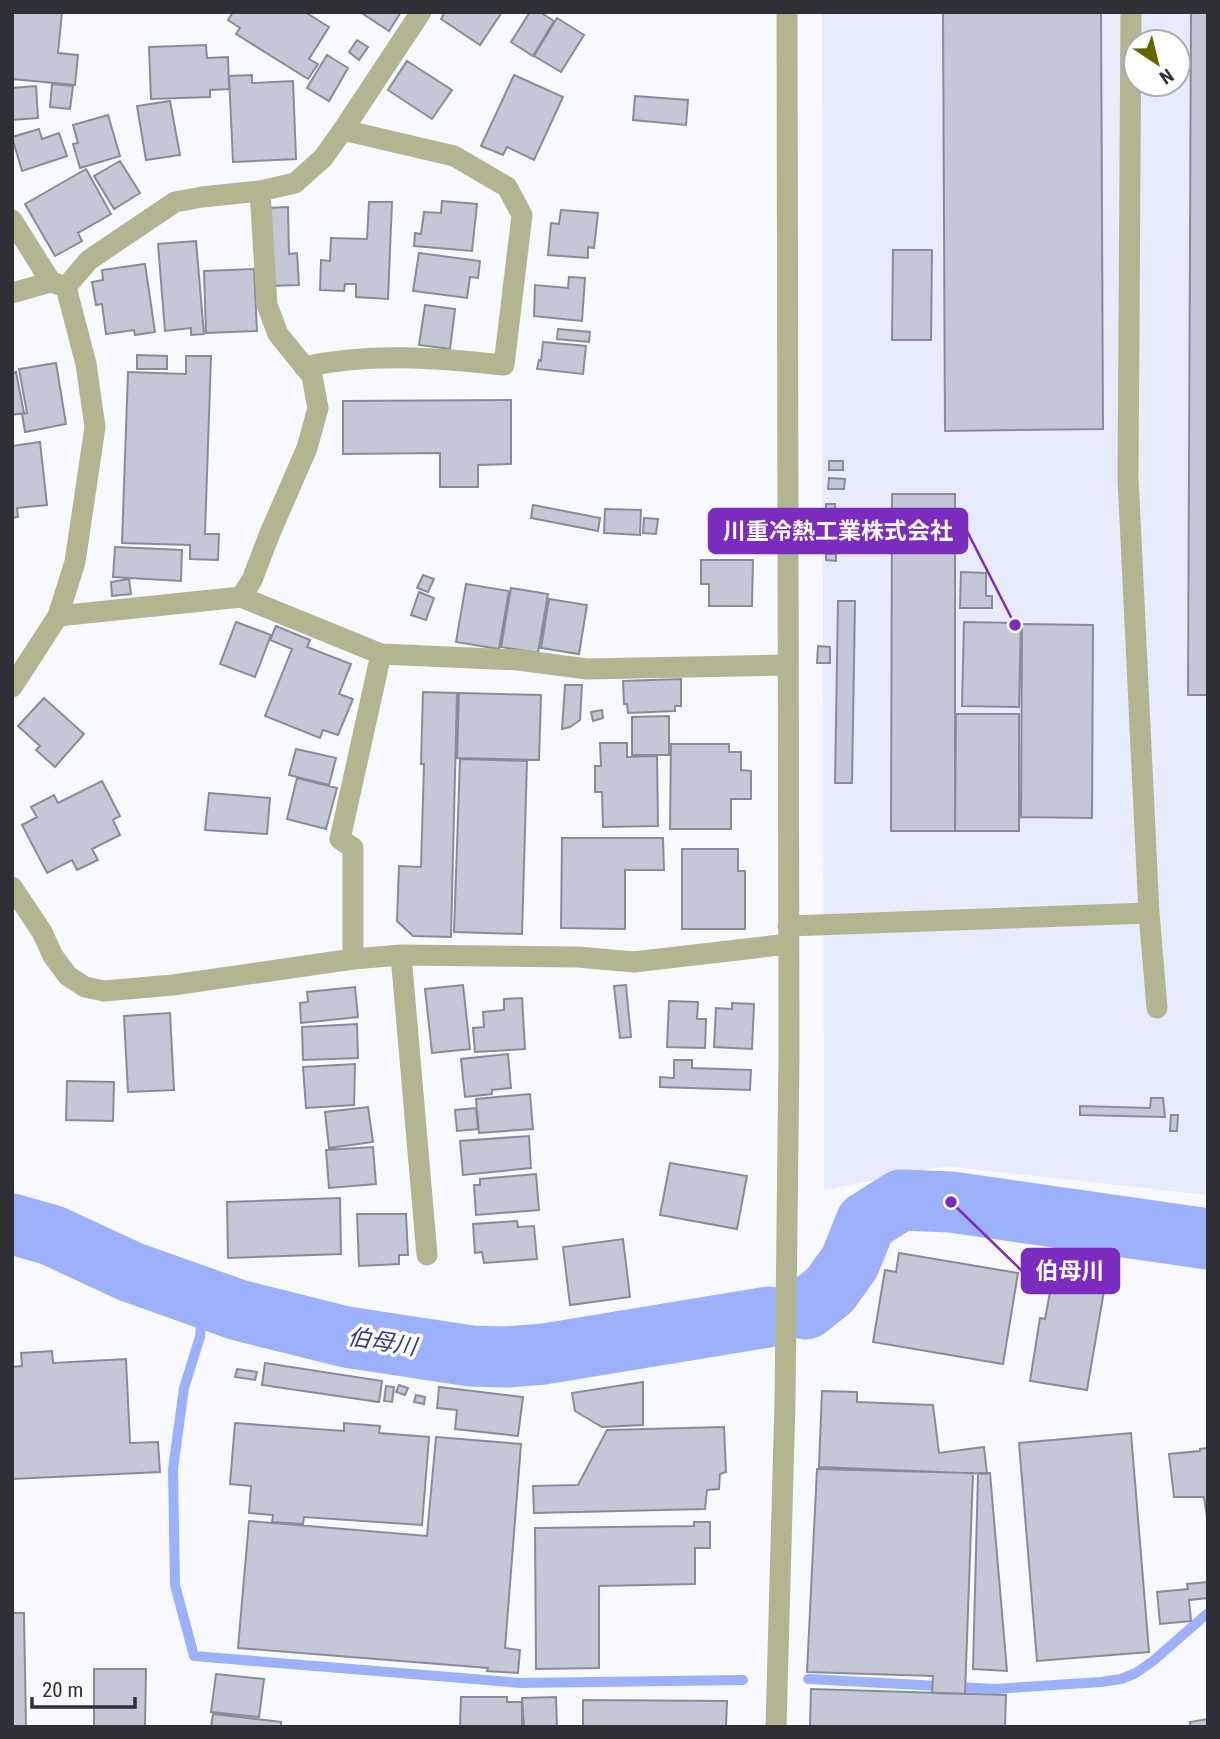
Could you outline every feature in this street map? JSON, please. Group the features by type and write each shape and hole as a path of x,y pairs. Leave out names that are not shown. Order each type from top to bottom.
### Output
{"street":[{"path":"12,293 59,284 175,202 260,191 295,183 323,158 421,12"},
{"path":"776,1727 785,1401 788,935 787,12"},
{"path":"1131,12 1128,478 1149,913 1157,1008"},
{"path":"304,366 338,359 437,358 504,365 522,215 507,187 454,156 343,130"},
{"path":"241,597 252,580 307,448 318,408 312,376 278,334 267,305 260,191"},
{"path":"12,220 59,284 86,363 95,427 75,562 58,616 12,687"},
{"path":"58,616 241,597 381,654 518,660 587,669 788,665"},
{"path":"353,959 353,849 340,839 381,654"},
{"path":"12,887 68,976 85,987 104,991 173,985 353,959 401,955 578,957 634,962 788,935 1149,913"},
{"path":"401,955 427,1255"}],"shaded area":[{"path":"822,12 1208,12 1208,1195 945,1166 824,1190"}],"building":[{"path":"12,12 62,12 58,53 78,55 75,85 12,79"},
{"path":"233,12 305,12 329,27 309,59 318,64 308,79 236,34 240,28 228,20"},
{"path":"360,12 401,12 389,31"},
{"path":"445,12 502,12 480,45 441,19"},
{"path":"530,12 540,12 554,21 533,56 511,42"},
{"path":"943,12 1101,12 1103,429 945,431"},
{"path":"1191,12 1208,12 1208,695 1188,695"},
{"path":"557,18 584,35 561,72 534,56"},
{"path":"357,40 368,47 359,60 349,52"},
{"path":"206,45 207,58 228,57 229,89 210,90 210,97 151,99 149,47"},
{"path":"327,55 348,68 329,101 307,88"},
{"path":"407,61 452,90 432,119 388,90"},
{"path":"252,75 252,83 293,81 296,159 233,162 229,76"},
{"path":"514,75 563,97 534,160 507,147 503,155 481,146"},
{"path":"52,84 73,86 70,109 50,107"},
{"path":"36,86 38,118 12,120 12,88"},
{"path":"635,96 688,100 686,125 633,120"},
{"path":"170,101 180,155 146,160 137,106"},
{"path":"108,115 120,156 80,168 73,144 78,143 73,125"},
{"path":"39,129 42,139 59,133 67,156 22,171 12,137"},
{"path":"120,161 140,193 114,209 94,176"},
{"path":"86,169 111,214 78,233 82,241 55,256 25,204"},
{"path":"442,201 477,204 472,251 414,246 415,233 421,234 424,212 441,213"},
{"path":"369,202 392,202 388,299 356,297 356,284 345,284 344,291 320,290 321,260 330,261 331,238 367,239"},
{"path":"288,207 289,254 297,253 299,285 269,286 267,208"},
{"path":"561,210 598,213 594,248 588,247 588,258 548,255 551,223 559,224"},
{"path":"196,241 204,334 191,335 191,328 165,331 158,244"},
{"path":"893,250 932,250 931,340 892,340"},
{"path":"419,253 480,261 478,278 470,277 467,298 413,291"},
{"path":"145,264 155,332 135,335 134,330 106,334 102,304 96,305 92,282 103,280 102,270"},
{"path":"254,269 257,331 206,333 204,271"},
{"path":"569,277 585,278 582,321 534,316 535,285 568,288"},
{"path":"425,305 455,309 450,349 419,345"},
{"path":"558,329 590,332 589,342 557,339"},
{"path":"543,342 586,346 583,374 537,369 539,360 541,361"},
{"path":"137,355 167,356 167,369 137,369"},
{"path":"186,356 211,356 205,534 219,534 218,560 190,559 190,545 122,543 128,372 186,374"},
{"path":"56,363 66,424 25,432 22,414 27,413 19,369"},
{"path":"16,372 24,413 12,415 12,373"},
{"path":"511,400 511,464 478,465 478,487 440,487 440,453 343,454 343,401"},
{"path":"40,442 47,505 17,508 18,517 12,518 12,446"},
{"path":"829,461 843,461 843,470 829,470"},
{"path":"829,478 845,479 844,489 828,489"},
{"path":"892,494 955,494 955,831 891,831"},
{"path":"826,504 835,504 835,519 826,519"},
{"path":"533,505 600,518 598,531 531,518"},
{"path":"605,509 641,510 640,535 604,533"},
{"path":"644,518 658,519 656,534 643,533"},
{"path":"115,547 182,550 181,581 113,577"},
{"path":"826,554 836,554 836,561 826,560"},
{"path":"701,560 753,560 752,606 709,606 709,584 701,584"},
{"path":"961,572 986,573 986,596 992,596 992,608 960,608"},
{"path":"423,575 434,579 428,592 417,588"},
{"path":"129,579 131,594 112,596 111,582"},
{"path":"466,584 509,591 499,649 456,642"},
{"path":"511,588 548,594 538,653 501,647"},
{"path":"419,592 434,598 426,620 411,615"},
{"path":"549,599 587,605 579,654 541,648"},
{"path":"838,601 855,601 852,783 835,783"},
{"path":"236,622 271,635 255,677 220,664"},
{"path":"964,622 1021,623 1019,707 962,706"},
{"path":"1022,624 1093,625 1092,818 1021,817"},
{"path":"276,626 310,640 307,647 351,664 339,694 353,699 338,735 323,730 320,738 265,716 292,649 270,640"},
{"path":"818,646 830,647 830,663 817,663"},
{"path":"681,679 681,706 675,706 675,711 628,713 627,704 624,704 623,681"},
{"path":"565,685 582,685 580,720 562,729"},
{"path":"423,692 457,693 451,937 413,936 397,921 399,866 421,867"},
{"path":"459,693 541,695 539,760 457,758"},
{"path":"44,698 84,734 55,767 36,750 40,746 18,726"},
{"path":"602,710 603,718 593,721 591,712"},
{"path":"956,714 1019,714 1019,831 955,831"},
{"path":"669,716 669,755 632,755 632,717"},
{"path":"600,743 627,743 627,757 657,756 658,826 603,827 602,792 595,792 595,766 601,766"},
{"path":"671,744 729,744 729,752 741,752 741,770 751,771 751,799 731,799 731,829 670,829"},
{"path":"296,749 336,758 329,785 289,775"},
{"path":"460,759 527,761 522,934 454,932"},
{"path":"297,778 337,788 326,829 287,819"},
{"path":"102,781 120,816 113,820 120,835 92,849 98,860 77,870 72,860 47,873 22,825 37,817 31,807 54,795 58,803"},
{"path":"209,793 270,798 267,834 205,830"},
{"path":"562,838 663,838 664,870 625,870 625,929 561,928"},
{"path":"682,849 738,849 738,871 745,871 745,929 682,929"},
{"path":"463,985 470,1049 432,1053 425,989"},
{"path":"626,985 631,1037 620,1038 614,986"},
{"path":"355,987 358,1017 301,1023 300,1003 308,1002 307,992"},
{"path":"522,998 525,1049 475,1052 473,1028 484,1027 483,1012 504,1010 504,999"},
{"path":"669,1001 698,1002 697,1019 706,1019 705,1048 667,1047"},
{"path":"732,1003 754,1004 752,1049 714,1047 716,1008 732,1009"},
{"path":"170,1013 174,1090 128,1092 124,1016"},
{"path":"357,1024 358,1058 303,1060 302,1027"},
{"path":"508,1054 511,1088 492,1090 492,1094 465,1097 461,1059"},
{"path":"674,1060 692,1060 692,1068 751,1070 750,1090 660,1087 660,1077 674,1078"},
{"path":"355,1064 354,1105 306,1108 303,1067"},
{"path":"67,1081 114,1082 113,1121 66,1120"},
{"path":"530,1094 533,1129 479,1133 476,1099"},
{"path":"1151,1098 1163,1098 1165,1117 1080,1115 1080,1106 1150,1108"},
{"path":"368,1107 373,1142 329,1148 325,1112"},
{"path":"476,1108 478,1129 457,1131 455,1110"},
{"path":"1171,1115 1178,1115 1177,1131 1170,1131"},
{"path":"529,1136 531,1168 463,1175 460,1141"},
{"path":"373,1147 376,1184 329,1188 326,1150"},
{"path":"670,1163 747,1176 737,1229 660,1215"},
{"path":"536,1174 539,1210 476,1215 474,1185 480,1185 480,1179"},
{"path":"340,1198 341,1254 228,1258 227,1202"},
{"path":"357,1214 406,1214 408,1255 399,1255 399,1264 359,1266"},
{"path":"517,1221 518,1227 534,1226 537,1259 484,1263 482,1252 475,1253 473,1224"},
{"path":"623,1239 630,1297 570,1305 563,1247"},
{"path":"899,1253 1018,1273 1003,1364 873,1342 885,1270 896,1272"},
{"path":"1053,1276 1105,1285 1087,1390 1030,1381 1040,1318 1045,1319"},
{"path":"52,1351 53,1363 126,1359 130,1443 158,1442 160,1472 12,1479 12,1367 22,1366 21,1353"},
{"path":"265,1363 382,1381 379,1402 262,1385"},
{"path":"237,1369 257,1372 255,1380 235,1377"},
{"path":"643,1382 643,1425 602,1427 575,1411 572,1393"},
{"path":"399,1385 408,1388 405,1395 396,1392"},
{"path":"386,1386 394,1387 392,1402 384,1401"},
{"path":"439,1387 523,1397 518,1436 455,1429 457,1410 437,1408"},
{"path":"822,1391 857,1392 857,1402 933,1405 939,1453 984,1447 987,1474 819,1467"},
{"path":"416,1395 425,1397 424,1404 414,1402"},
{"path":"235,1423 344,1431 344,1423 380,1426 379,1433 429,1437 422,1525 304,1517 303,1524 272,1522 273,1515 249,1513 251,1486 230,1484"},
{"path":"724,1427 726,1472 720,1474 719,1489 707,1490 705,1509 534,1513 533,1486 578,1485 607,1430"},
{"path":"1131,1433 1149,1652 1037,1661 1019,1443"},
{"path":"436,1437 521,1444 505,1648 520,1650 518,1673 487,1671 488,1668 238,1648 249,1521 427,1536"},
{"path":"1208,1448 1208,1524 1204,1497 1174,1497 1169,1454"},
{"path":"817,1469 973,1473 965,1694 932,1693 933,1676 807,1672"},
{"path":"978,1473 990,1473 1007,1671 973,1669"},
{"path":"694,1522 710,1522 710,1548 695,1548 695,1584 599,1586 599,1668 536,1669 535,1528 694,1526"},
{"path":"1208,1582 1208,1598 1189,1600 1191,1621 1160,1624 1157,1592 1188,1589 1187,1584"},
{"path":"12,1613 24,1613 26,1727 12,1727"},
{"path":"94,1669 146,1669 145,1727 94,1727"},
{"path":"216,1674 264,1679 259,1717 211,1712"},
{"path":"811,1689 1006,1695 1005,1727 810,1727"},
{"path":"461,1697 507,1697 507,1702 522,1702 522,1727 460,1727"},
{"path":"556,1697 557,1727 524,1727 522,1698"},
{"path":"583,1700 727,1701 726,1727 583,1727"},
{"path":"213,1714 281,1722 281,1727 211,1727"},
{"path":"1208,1719 1208,1727 1190,1727 1190,1722"}],"waterway":[{"name":"伯母川","path":"806,1309 830,1290 850,1262 866,1222 901,1200 951,1202 1208,1239"},
{"name":"伯母川","path":"12,1224 51,1235 131,1272 238,1310 346,1337 471,1356 544,1354 768,1317"},
{"path":"203,1297 200,1337 184,1388 173,1469 175,1585 194,1656 521,1683 743,1680"},
{"path":"808,1679 995,1689 1121,1679 1136,1673 1153,1661 1208,1613"}],"place":[{"name":"川重冷熱工業株式会社","path":"1015,625"},
{"name":"伯母川","path":"951,1202"}]}
